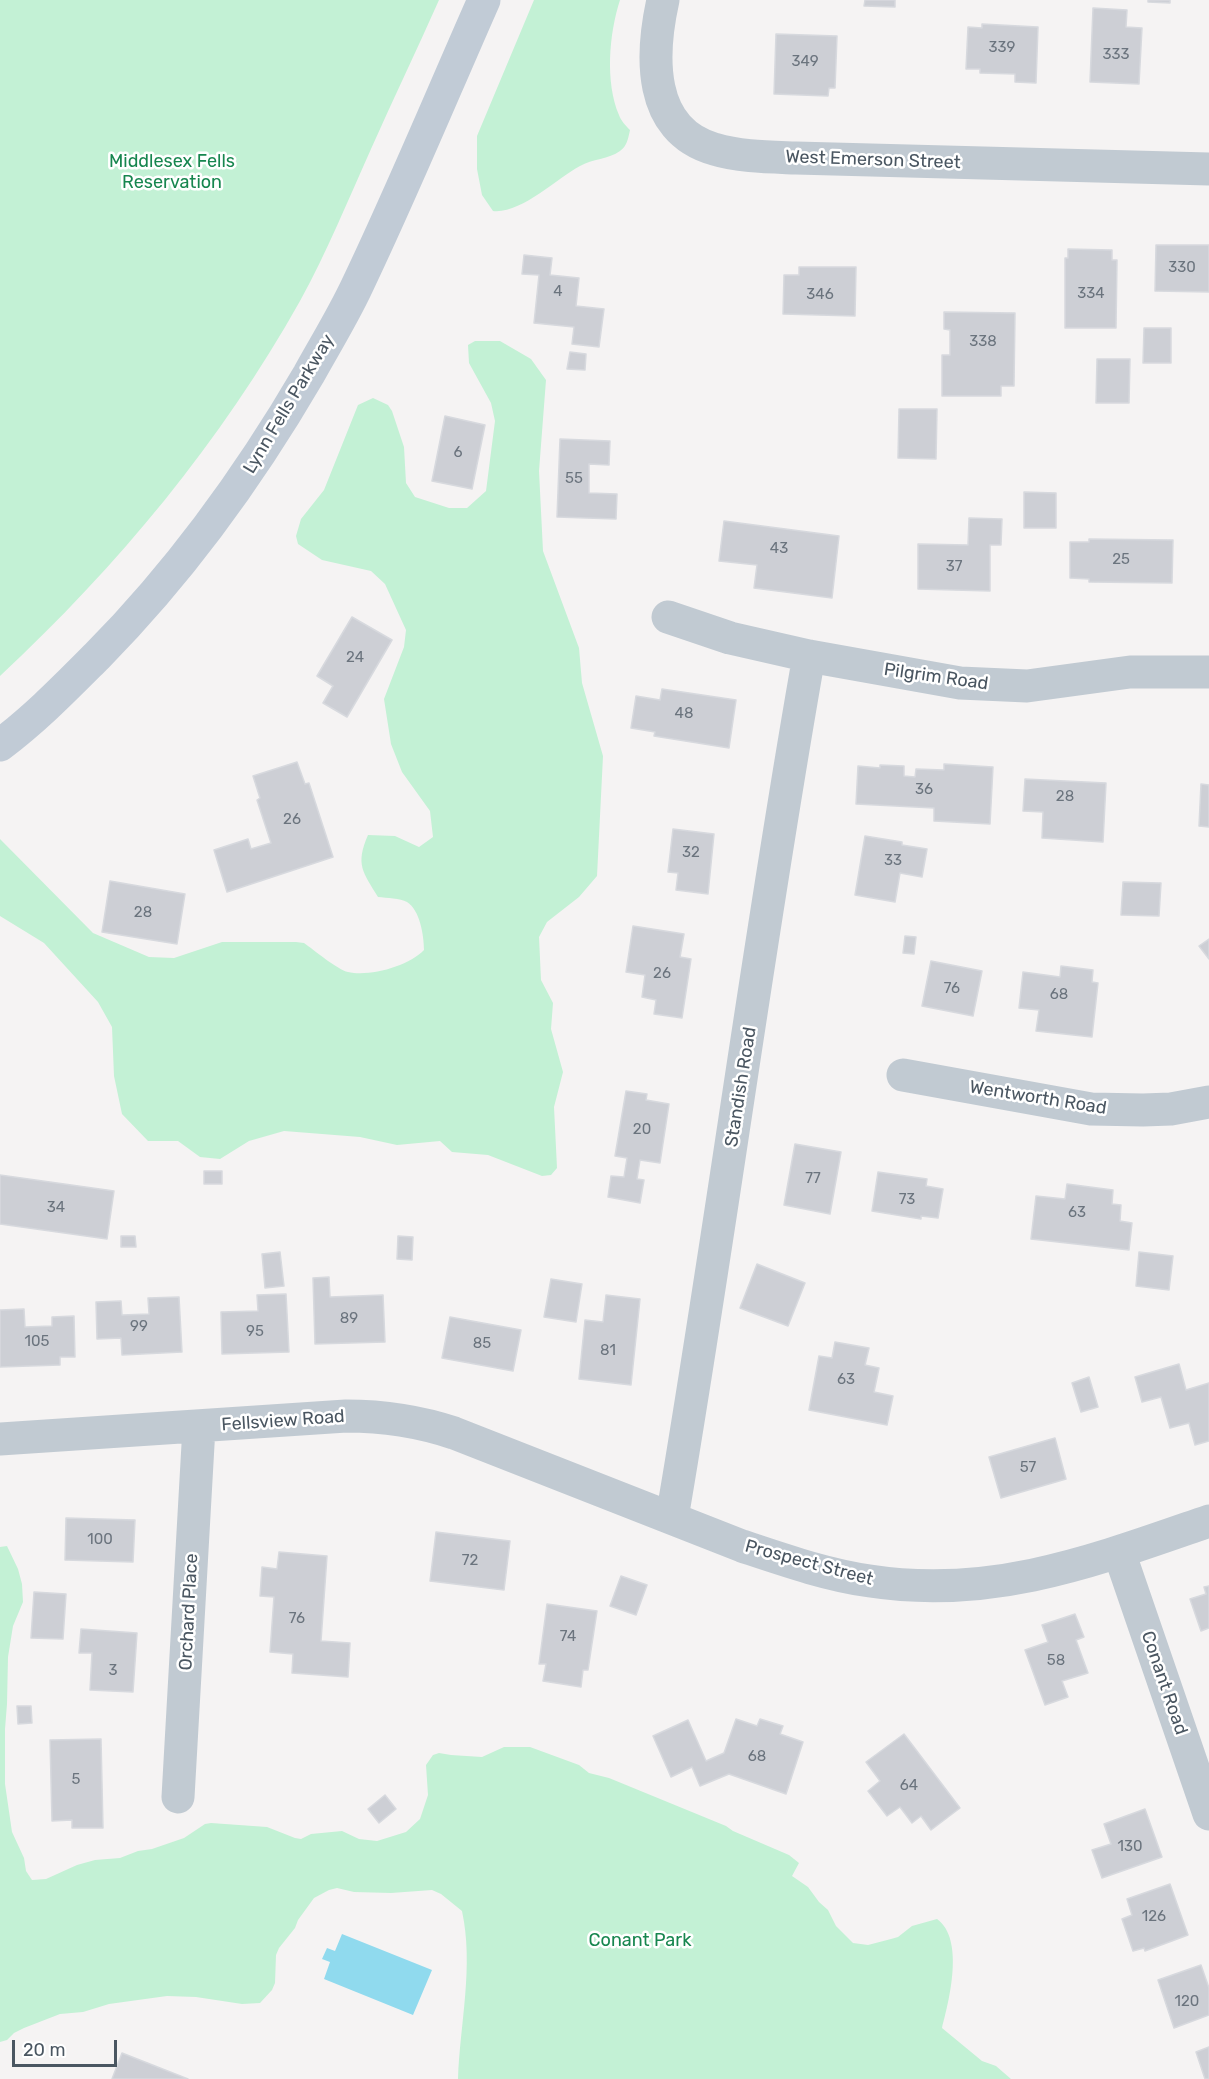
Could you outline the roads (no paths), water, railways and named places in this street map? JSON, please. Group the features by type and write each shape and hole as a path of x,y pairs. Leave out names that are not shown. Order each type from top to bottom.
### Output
{"main road":[{"name":"Lynn Fells Parkway","path":"0,745 64,689 123,630 228,502 262,450 295,397 356,288 484,0"}],"street":[{"name":"West Emerson Street","path":"663,0 654,52 657,83 662,100 670,116 686,135 699,144 713,149 752,156 796,158 1209,169"},
{"name":"Pilgrim Road","path":"668,617 729,638 941,681 994,686 1039,686 1130,672 1209,672"},
{"name":"Standish Road","path":"672,1518 705,1318 778,830 809,656"},
{"name":"Wentworth Road","path":"903,1075 1091,1109 1143,1110 1209,1102"},
{"name":"Fellsview Road","path":"0,1439 346,1416 398,1419 445,1430 556,1473"},
{"name":"Orchard Place","path":"178,1797 200,1427"},
{"name":"Prospect Street","path":"556,1473 781,1559 848,1577 930,1587 986,1584 1035,1576 1119,1552 1209,1521"},
{"name":"Conant Road","path":"1119,1552 1209,1814"}],"water":[{"path":"342,1934 432,1970 413,2015 324,1979 330,1962 322,1959 327,1948 335,1951"}],"park label":[{"name":"Middlesex Fells Reservation","path":"172,172"},
{"name":"Conant Park","path":"640,1941"}]}
